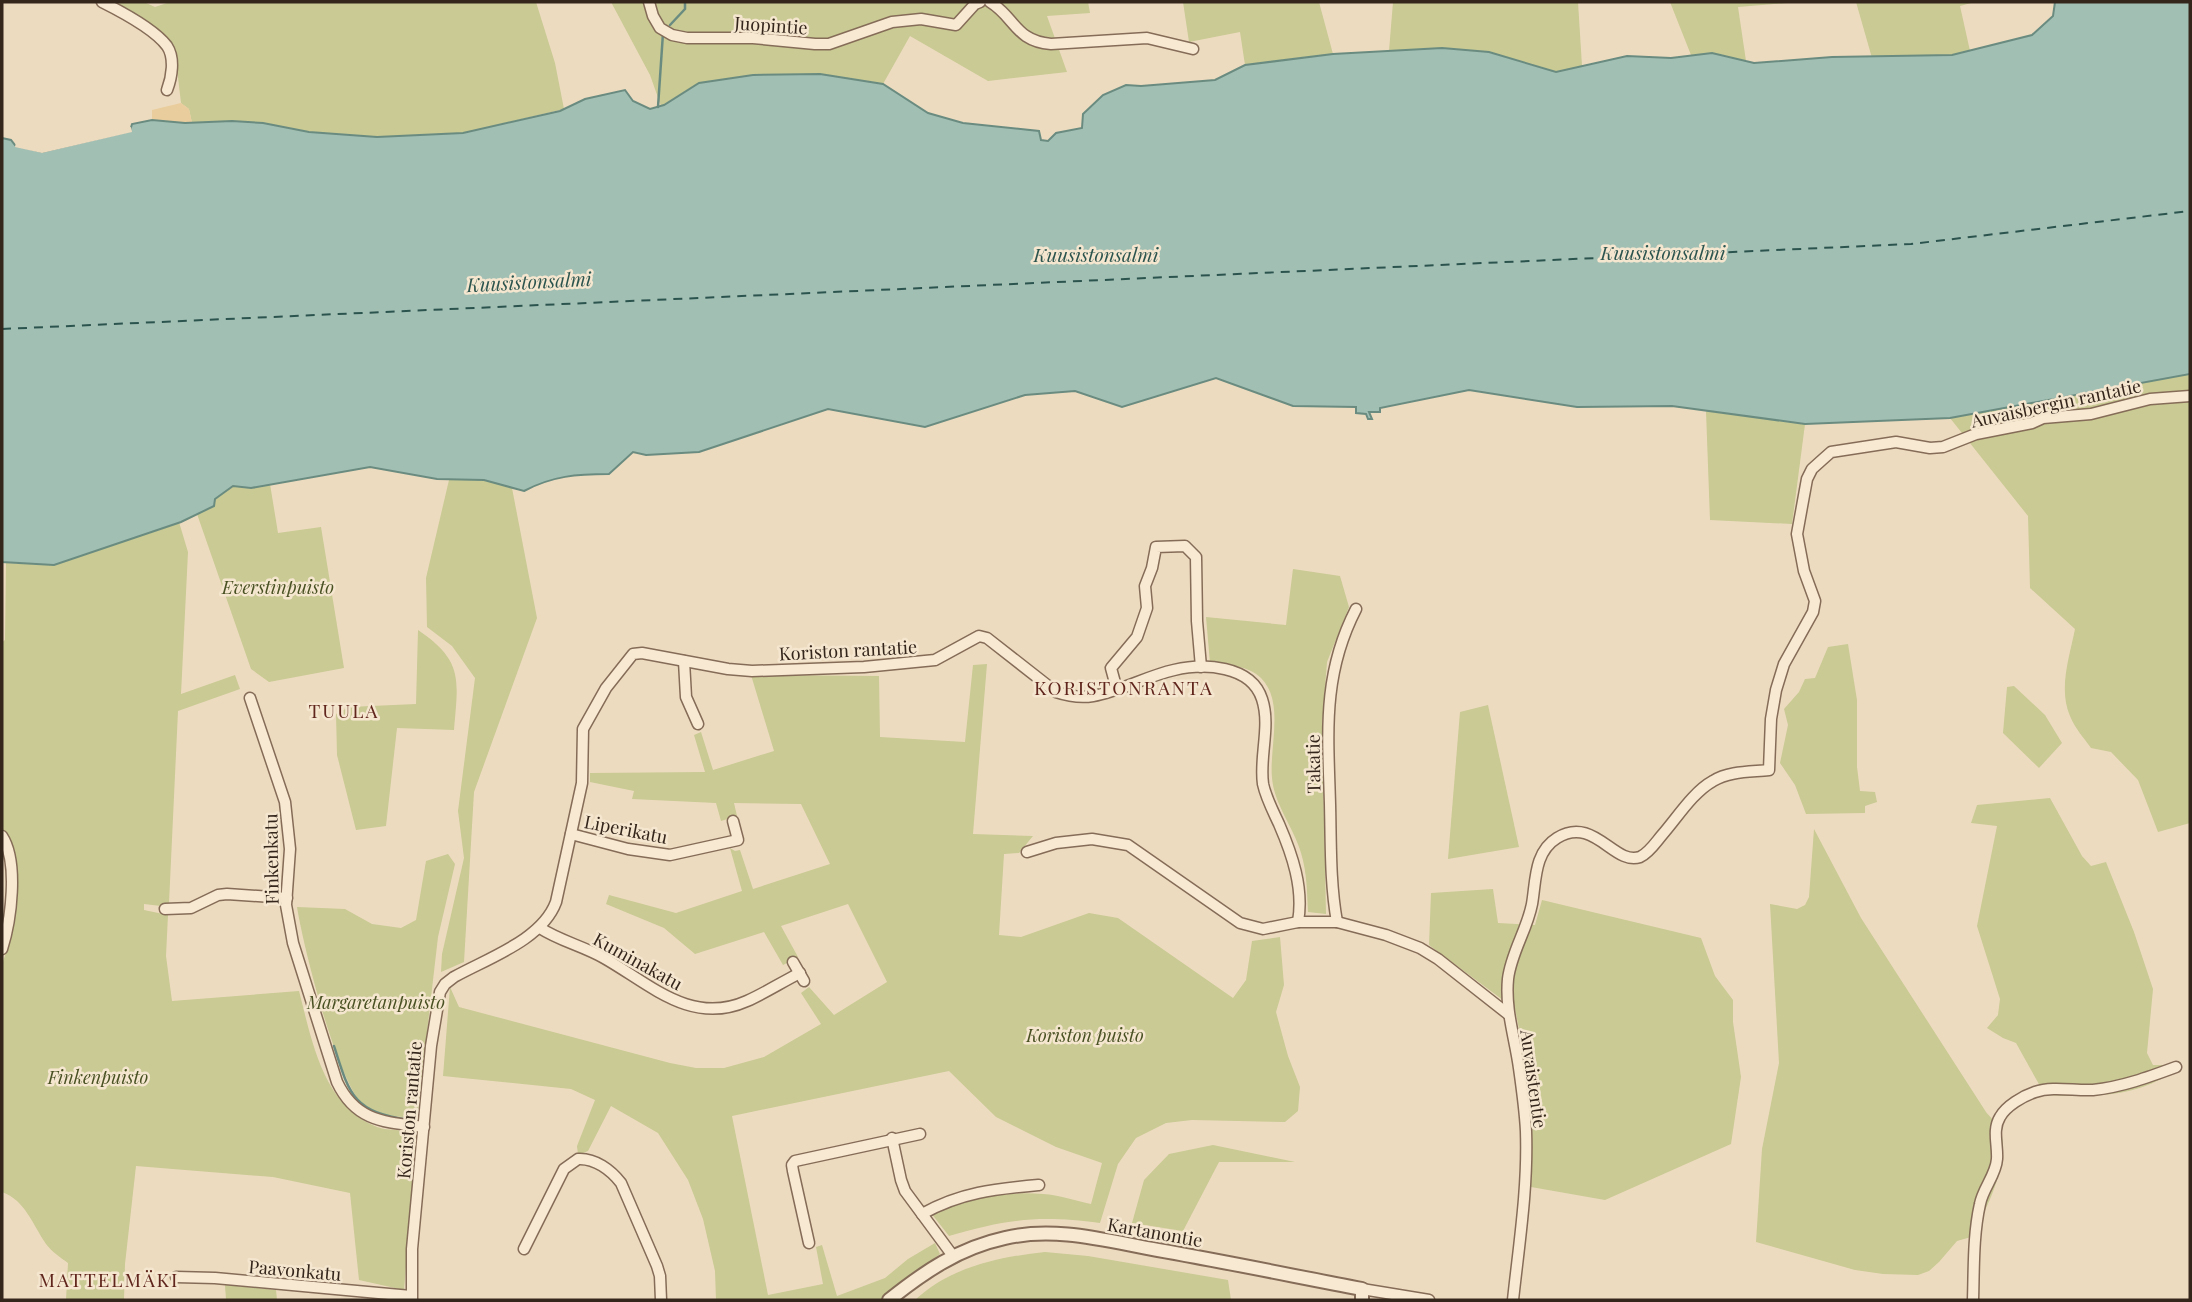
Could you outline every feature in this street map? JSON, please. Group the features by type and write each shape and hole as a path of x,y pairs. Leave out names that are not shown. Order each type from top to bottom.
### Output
{"street":[{"path":"102,2 151,32 167,47 172,64 167,90"},
{"name":"Juopintie","path":"649,2 660,28 672,35 815,44 829,44 892,22 921,19 956,25 980,2"},
{"path":"990,2 1017,30 1038,43 1147,38 1194,49"},
{"name":"Auvaisbergin rantatie","path":"1508,1014 1508,976 1528,922 1539,861 1547,847 1558,837 1572,833 1589,834 1626,857 1639,857 1652,848 1701,790 1713,780 1738,773 1769,770 1771,719 1776,690 1784,664 1813,612 1815,601 1804,571 1797,534 1807,479 1812,469 1831,452 1896,442 1930,448 1943,447 1976,434 2032,423 2043,418 2091,414 2150,399 2190,396"},
{"path":"1117,690 1111,668 1137,637 1147,608 1145,586 1156,547 1185,546 1196,557 1197,621 1202,667"},
{"name":"Takatie","path":"1337,922 1331,883 1329,694 1344,633 1356,609"},
{"name":"Koriston rantatie","path":"412,1298 411,1264 432,1034 440,992 454,977 540,929 549,919 556,902 583,776 583,729 601,695 632,654 642,653 752,671 893,664 935,660 979,636 987,638 1056,692 1067,695 1091,696 1117,690 1174,670 1202,667 1244,675 1253,682 1265,712 1264,786 1293,856 1297,878 1298,922"},
{"path":"684,661 686,697 698,724"},
{"name":"Finkenkatu","path":"250,698 285,802 290,849 288,916 299,966 333,1070 343,1093 359,1111 372,1118 424,1127"},
{"name":"Liperikatu","path":"571,834 628,849 670,855 738,840 733,821"},
{"path":"2,836 8,853 10,888 10,910 2,949"},
{"path":"1027,852 1092,839 1119,842 1137,850 1240,923 1263,929 1298,922"},
{"path":"165,909 199,906 218,895 228,894 287,898"},
{"name":"Auvaistentie","path":"1298,922 1337,922 1362,927 1420,948 1456,972 1508,1014 1519,1068 1526,1132 1525,1187 1513,1300"},
{"name":"Kuminakatu","path":"540,929 598,955 672,999 699,1009 724,1008 802,977 793,962"},
{"path":"1973,1300 1977,1216 1994,1172 1997,1159 1996,1131 2000,1117 2011,1105 2032,1093 2051,1089 2072,1091 2116,1087 2176,1067"},
{"path":"809,1244 793,1171 794,1160 920,1133"},
{"path":"892,1138 905,1191 953,1256"},
{"path":"524,1248 564,1169 578,1159 592,1160 612,1172 621,1184 657,1266 661,1300"},
{"path":"922,1214 958,1197 987,1189 1039,1185"},
{"name":"Kartanontie","path":"889,1300 932,1267 953,1256 1004,1238 1052,1233 1218,1261 1362,1294 1429,1300"},
{"name":"Paavonkatu","path":"176,1277 215,1278 412,1298"}],"green space":[{"path":"117,2 144,2 155,7 170,2 536,2 555,63 564,109 463,133 427,136 377,137 309,132 263,123 192,123 189,109 181,103 176,60 169,41"},
{"path":"611,2 1088,2 1090,13 1047,16 1067,72 988,81 910,36 883,84 820,74 753,75 699,83 661,106 650,75"},
{"path":"1183,2 1319,2 1333,54 1245,65 1240,32 1189,42"},
{"path":"1393,2 1578,2 1582,66 1556,72 1489,52 1442,48 1389,51"},
{"path":"1670,2 1800,2 1738,7 1746,61 1712,53 1691,55"},
{"path":"1856,2 1975,2 1960,6 1970,51 1952,55 1872,58"},
{"path":"2190,374 2190,823 2158,832 2138,780 2111,752 2091,748 2072,720 2067,706 2065,683 2075,629 2030,588 2028,516 1950,418"},
{"path":"1706,411 1805,424 1792,524 1710,520"},
{"path":"449,480 484,480 512,488 537,618 474,792 464,962 441,972 442,954 464,858 458,811 475,678 452,646 427,627 426,578"},
{"name":"Everstinpuisto","path":"270,484 278,533 321,527 344,668 269,682 251,669 197,514 214,506 215,499 233,486 251,488"},
{"name":"Finkenpuisto","path":"179,522 188,552 181,694 235,675 240,689 178,711 169,903 161,906 144,904 144,910 168,915 166,956 172,1001 299,991 315,1050 332,1088 344,1104 377,1127 404,1131 417,1139 404,1290 359,1280 350,1193 273,1177 136,1166 125,1264 124,1300 66,1300 68,1263 46,1244 23,1207 2,1192 2,964 9,944 13,911 10,846 2,829 2,642 5,640 6,563 54,565"},
{"path":"1293,569 1340,576 1349,607 1327,662 1322,726 1326,914 1308,912 1306,875 1301,853 1274,788 1274,712 1268,688 1261,678 1250,670 1210,663 1206,617 1286,625"},
{"path":"418,630 444,652 455,673 457,698 454,730 397,728 386,826 356,830 337,755 336,714 349,707 416,704"},
{"path":"1848,644 1857,700 1857,767 1860,791 1875,792 1877,802 1865,806 1865,813 1806,814 1795,785 1780,763 1788,725 1784,709 1799,692 1805,679 1815,678 1828,647"},
{"name":"Koriston puisto","path":"987,664 973,834 1033,836 1019,853 1004,854 999,935 1021,937 1089,913 1118,918 1233,998 1246,980 1252,941 1280,937 1284,985 1276,1012 1300,1087 1298,1111 1285,1122 1192,1120 1166,1123 1136,1138 1118,1164 1100,1223 1059,1219 1023,1220 949,1236 931,1213 972,1200 1028,1193 1091,1204 1102,1163 1056,1147 996,1117 949,1071 732,1116 768,1295 823,1284 816,1247 822,1245 837,1296 885,1278 908,1259 935,1243 940,1254 880,1300 716,1300 715,1271 703,1219 688,1180 658,1133 611,1106 588,1151 578,1155 577,1146 595,1100 571,1089 443,1076 450,987 459,1007 696,1068 724,1068 764,1057 821,1024 801,993 809,987 834,1015 887,982 848,904 781,926 798,957 783,965 764,932 695,954 664,928 606,904 609,895 676,913 742,891 730,848 740,850 753,889 830,864 801,804 734,803 737,816 721,821 716,803 632,799 634,791 590,782 590,773 705,772 694,735 701,732 713,770 774,751 751,675 879,676 880,737 965,742 973,665"},
{"path":"2014,686 2045,715 2062,743 2039,768 2003,733 2007,687"},
{"path":"1488,705 1519,847 1448,859 1460,712"},
{"path":"2050,798 2082,856 2091,866 2106,862 2153,989 2147,1053 2153,1065 2164,1065 2161,1079 2133,1090 2090,1096 2045,1095 2016,1043 1987,1028 1998,1015 2000,999 1977,926 1997,826 1971,823 1977,805"},
{"path":"1814,829 1861,918 1986,1112 1999,1127 2003,1141 2003,1155 1996,1184 1971,1237 1957,1241 1929,1271 1918,1275 1855,1270 1756,1242 1762,1149 1779,1063 1770,904 1797,909 1805,905 1809,897"},
{"name":"Margaretanpuisto","path":"448,854 455,864 438,937 418,1110 415,1117 378,1114 367,1109 356,1096 334,1046 306,952 297,907 345,909 372,924 401,928 416,920 426,861"},
{"path":"1493,889 1498,923 1535,925 1542,900 1701,938 1715,976 1733,1000 1733,1022 1741,1077 1731,1144 1605,1200 1531,1187 1533,1096 1515,1009 1429,945 1431,893"},
{"path":"1213,1145 1295,1162 1219,1162 1183,1231 1132,1223 1144,1180 1169,1154"},
{"path":"1045,1252 1088,1256 1228,1280 1231,1300 915,1300 944,1279 959,1272 1010,1257"},
{"path":"225,1285 276,1290 277,1300 226,1300"}],"sand":[{"path":"181,103 189,109 192,123 152,120 152,110"}],"water":[{"name":"Kuusistonsalmi","path":"2055,2 2190,2 2190,374 1950,418 1805,424 1672,406 1577,407 1469,390 1380,408 1380,412 1369,412 1372,419 1368,419 1366,414 1356,413 1356,407 1293,406 1216,378 1122,407 1075,391 1025,395 925,427 828,409 699,452 646,455 633,452 609,474 565,477 524,491 484,480 437,479 370,467 251,488 233,486 215,499 214,506 181,522 54,565 2,562 2,138 11,140 15,145 42,152 130,131 132,124 152,120 185,123 263,123 309,132 377,137 463,133 560,111 585,99 625,90 633,101 650,109 664,105 699,83 753,75 820,74 883,84 928,113 963,123 1039,131 1041,140 1048,141 1056,133 1082,128 1083,114 1103,95 1126,85 1215,80 1245,65 1333,54 1442,48 1489,52 1556,72 1627,56 1671,58 1712,53 1754,63 1832,57 1952,55 2032,35 2053,16"}],"pier":[{"path":"131,127 132,132 42,153 15,147 16,142 42,148"}],"waterway":[{"path":"670,25 685,9 685,2"},
{"path":"658,107 663,33"},
{"path":"334,1046 350,1090 357,1099 377,1112 410,1120"}],"ferry route":[{"path":"2,329 1911,244 2190,211"}],"district":[{"name":"KORISTONRANTA","path":"1124,687"},
{"name":"TUULA","path":"344,710"},
{"name":"MATTELMÄKI","path":"109,1279"}]}
